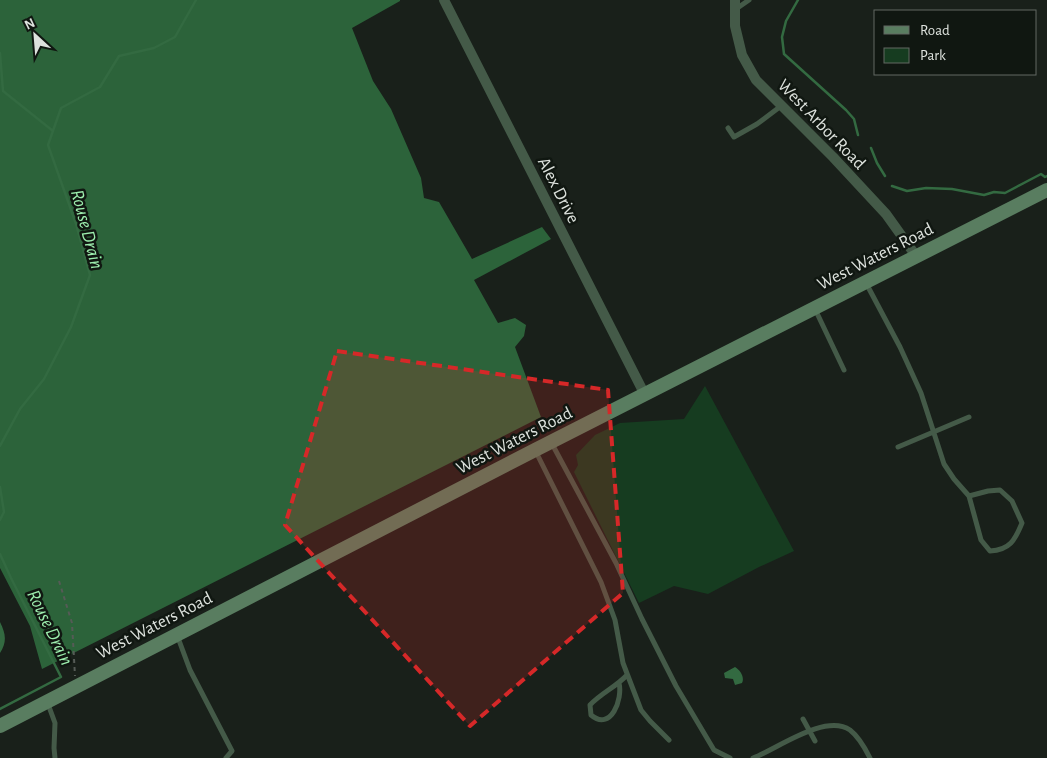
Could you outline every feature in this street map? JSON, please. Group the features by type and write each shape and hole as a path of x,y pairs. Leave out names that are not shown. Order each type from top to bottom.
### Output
{"street":[{"name":"Alex Drive","path":"444,0 645,395"},
{"name":"West Arbor Road","path":"735,5 735,26 742,55 756,80 886,214 916,256"},
{"name":"West Waters Road","path":"0,726 535,450 1047,190"}],"lane":[{"path":"735,5 749,0"},
{"path":"728,128 734,137 758,124 781,106"},
{"path":"866,282 903,354 920,393 944,464 969,496 981,540 990,551 1002,550 1016,538 1022,523 1012,501 1000,490 969,496"},
{"path":"814,309 844,370"},
{"path":"898,447 969,417"},
{"path":"551,442 616,563 676,686 714,750 730,758"},
{"path":"535,450 609,603 615,620 627,675 645,716 669,740"},
{"path":"177,635 190,670 232,750 226,758"},
{"path":"620,683 620,700 614,712 603,721 596,719 591,715 590,705 597,697 620,683 627,675"},
{"path":"47,701 55,723 55,758"},
{"path":"803,719 815,741"},
{"path":"753,758 830,725 842,726 850,731 861,742 870,758"}],"path":[{"path":"59,581 72,623 74,672 77,686"}],"highlighted area":[{"path":"337,351 608,390 623,593 470,726 285,525"}],"green space":[{"path":"705,386 794,551 708,594 674,586 639,603 574,472 578,465 576,455 595,435 620,423 684,419"}],"shaded area":[{"path":"0,0 400,0 352,28 373,81 391,109 421,178 424,198 439,202 472,259 542,227 551,239 474,280 498,323 515,318 526,325 524,336 515,347 541,417 42,669 30,626 0,568"},
{"path":"0,622 5,638 0,653"},
{"path":"735,667 743,678 742,683 735,685 733,679 725,678 724,673"}],"waterway":[{"name":"Rouse Drain","path":"0,446 20,409 44,379 71,327 90,275 76,224 48,145 61,108 100,87 119,56 154,48 175,37 196,0"},
{"path":"798,0 786,21 782,37 784,54 846,110 854,119 858,135"},
{"name":"Rouse Drain","path":"0,53 3,91 53,131"},
{"path":"871,148 885,176"},
{"path":"892,186 907,191 926,188 952,189 984,195 994,192 1005,193 1041,174 1045,177 1047,176"},
{"name":"Rouse Drain","path":"0,487 4,512 0,520"},
{"name":"Rouse Drain","path":"0,554 61,677 0,709"}]}
